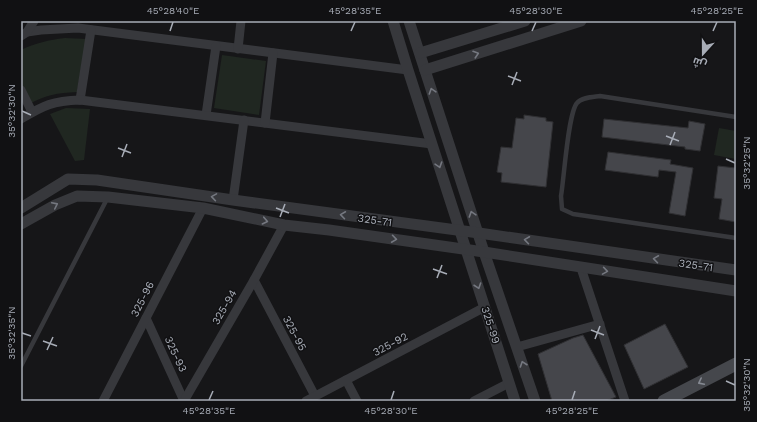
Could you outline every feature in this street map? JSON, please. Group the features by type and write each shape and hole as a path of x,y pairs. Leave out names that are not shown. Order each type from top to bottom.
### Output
{"main road":[{"path":"664,401 682,397 736,364"}],"street":[{"path":"24,34 34,21"},
{"path":"238,49 241,21"},
{"name":"325-99","path":"393,21 515,401"},
{"path":"409,21 484,252 535,401"},
{"path":"420,53 524,21"},
{"path":"425,70 581,21"},
{"path":"24,34 41,30 78,28 408,70"},
{"path":"80,100 92,30"},
{"path":"206,115 216,46"},
{"path":"265,123 273,53"},
{"path":"21,90 32,112"},
{"path":"21,119 50,103 63,100 80,100 432,144"},
{"path":"233,200 244,120"},
{"name":"325-71","path":"21,208 68,179 98,180 736,270"},
{"name":"325-71","path":"21,224 55,205 77,196 108,197 203,208 284,225 465,249 736,291"},
{"name":"325-96","path":"103,401 203,208"},
{"name":"325-94","path":"184,401 284,225"},
{"path":"581,268 625,401"},
{"name":"325-95","path":"254,280 315,396"},
{"name":"325-92","path":"306,401 485,307"},
{"name":"325-93","path":"146,318 184,401"},
{"path":"517,348 600,324"},
{"path":"346,380 357,401"},
{"path":"474,401 509,382"}],"lane":[{"path":"736,117 600,96 577,102 571,114 561,196 562,209 573,214 736,238"},
{"path":"21,366 108,197"}],"shaded area":[{"path":"65,38 86,39 77,92 52,95 41,98 29,104 21,90 21,50 42,42"},
{"path":"222,55 266,61 259,115 214,108"},
{"path":"66,108 90,109 84,160 75,161 50,114"},
{"path":"719,128 736,131 736,159 714,155"}],"building":[{"path":"524,115 546,118 546,121 553,122 546,187 501,182 502,173 497,172 501,147 512,148 516,118 524,119"},
{"path":"604,119 688,128 689,121 705,124 700,151 685,149 685,147 602,137"},
{"path":"608,152 671,160 670,164 693,168 685,216 669,213 676,172 659,170 658,177 605,170"},
{"path":"718,166 736,168 736,222 719,219 722,199 714,198"},
{"path":"665,324 688,367 644,389 624,345"},
{"path":"583,335 616,397 606,401 552,401 538,354"}]}
